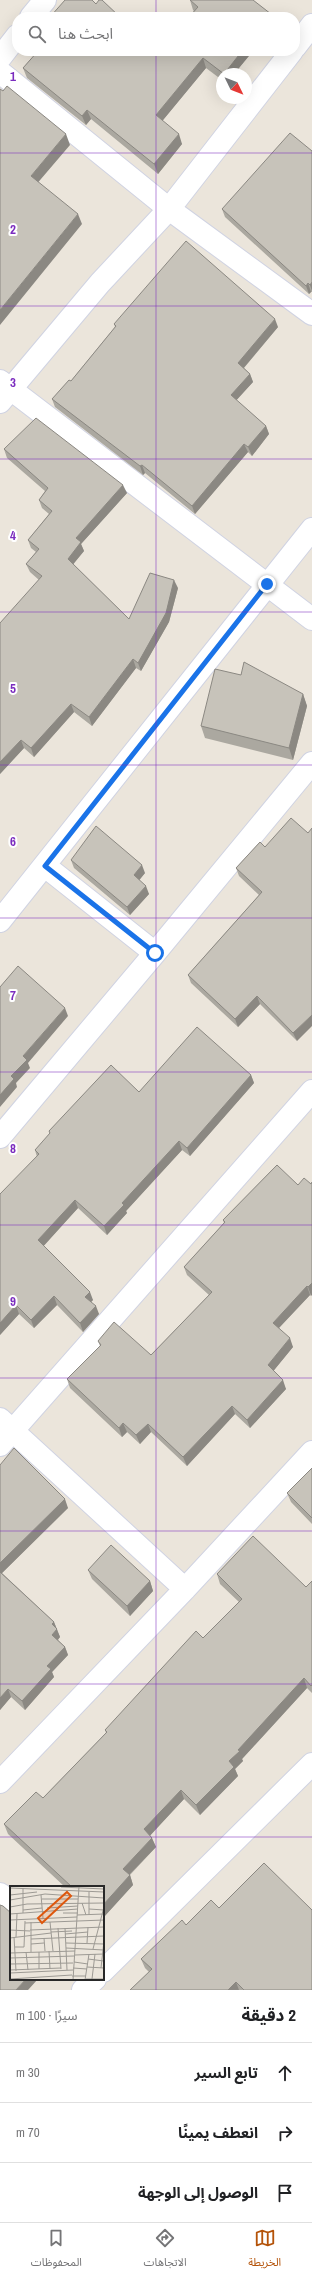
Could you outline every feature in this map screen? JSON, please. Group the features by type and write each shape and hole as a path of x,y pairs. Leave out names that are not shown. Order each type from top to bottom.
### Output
{"street":[{"path":"35,12 44,0"},
{"path":"300,41 312,25"},
{"path":"0,58 12,42"},
{"path":"288,56 169,209 3,391 267,584 312,619"},
{"path":"0,72 169,209 312,314"},
{"path":"0,921 312,529"},
{"path":"0,1137 312,763"},
{"path":"45,866 155,953"},
{"path":"185,1589 4,1431 312,1091"},
{"path":"0,1782 185,1589 312,1452"},
{"path":"104,1969 312,1764"},
{"path":"0,1894 10,1903"}],"building":[{"path":"65,0 92,0 96,4 99,0 102,0 115,12 54,12"},
{"path":"190,0 253,0 268,12 194,12 198,7"},
{"path":"34,56 238,56 229,68 216,68 203,58 156,115 179,134 154,164 87,110 82,116 23,68"},
{"path":"7,86 66,134 31,176 78,214 0,310 0,89 3,91"},
{"path":"290,133 312,151 312,282 310,285 308,283 306,286 222,209"},
{"path":"186,241 275,319 238,363 250,374 231,395 266,426 248,447 244,444 192,506 142,465 140,466 52,399 69,380 71,381 116,326 114,324"},
{"path":"36,418 123,485 76,538 81,542 68,559 129,619 150,573 174,580 166,613 138,663 133,659 89,717 71,704 31,748 21,740 0,762 0,623 42,576 26,564 39,549 28,540 52,511 39,500 48,488 4,449"},
{"path":"244,662 303,694 289,748 201,726 215,669 241,675"},
{"path":"291,818 308,833 312,828 312,1015 293,1033 257,996 235,1019 188,975 262,892 236,868 260,842 265,847"},
{"path":"96,826 142,865 134,875 146,886 127,907 71,860"},
{"path":"18,966 65,1008 23,1056 27,1060 11,1076 14,1079 0,1095 0,987"},
{"path":"197,1027 251,1075 187,1148 179,1141 122,1203 124,1205 104,1226 75,1200 38,1240 90,1292 85,1297 96,1306 80,1323 54,1296 31,1320 16,1305 0,1323 0,1194 39,1154 35,1150 50,1133 49,1131 111,1065 139,1092"},
{"path":"277,1165 298,1185 304,1178 311,1184 312,1182 312,1283 308,1287 307,1286 273,1323 290,1338 268,1365 283,1380 247,1420 232,1406 183,1457 148,1424 136,1435 123,1423 119,1428 67,1379 101,1345 98,1341 114,1322 151,1355 212,1292 184,1267 225,1222 223,1220"},
{"path":"14,1448 65,1499 0,1563 0,1465"},
{"path":"312,1468 312,1518 287,1493"},
{"path":"253,1536 306,1587 312,1581 312,1685 311,1686 304,1678 238,1750 240,1751 229,1761 234,1767 196,1805 181,1790 144,1829 152,1838 123,1869 130,1875 104,1904 104,1886 71,1886 4,1824 36,1792 43,1798 107,1732 105,1730 196,1631 203,1638 242,1599 217,1574"},
{"path":"111,1545 150,1581 127,1606 88,1570"},
{"path":"0,1572 54,1622 52,1624 57,1629 52,1635 65,1647 47,1666 51,1669 22,1701 8,1689 0,1698"},
{"path":"264,1863 312,1910 312,1990 244,1990 236,1982 228,1990 130,1990 152,1969 141,1959 182,1920 186,1925 211,1900 219,1908"},
{"path":"0,1905 10,1912 10,1980 25,1980 16,1990 0,1990"}],"route":[{"path":"155,953 45,866 267,584"}]}
